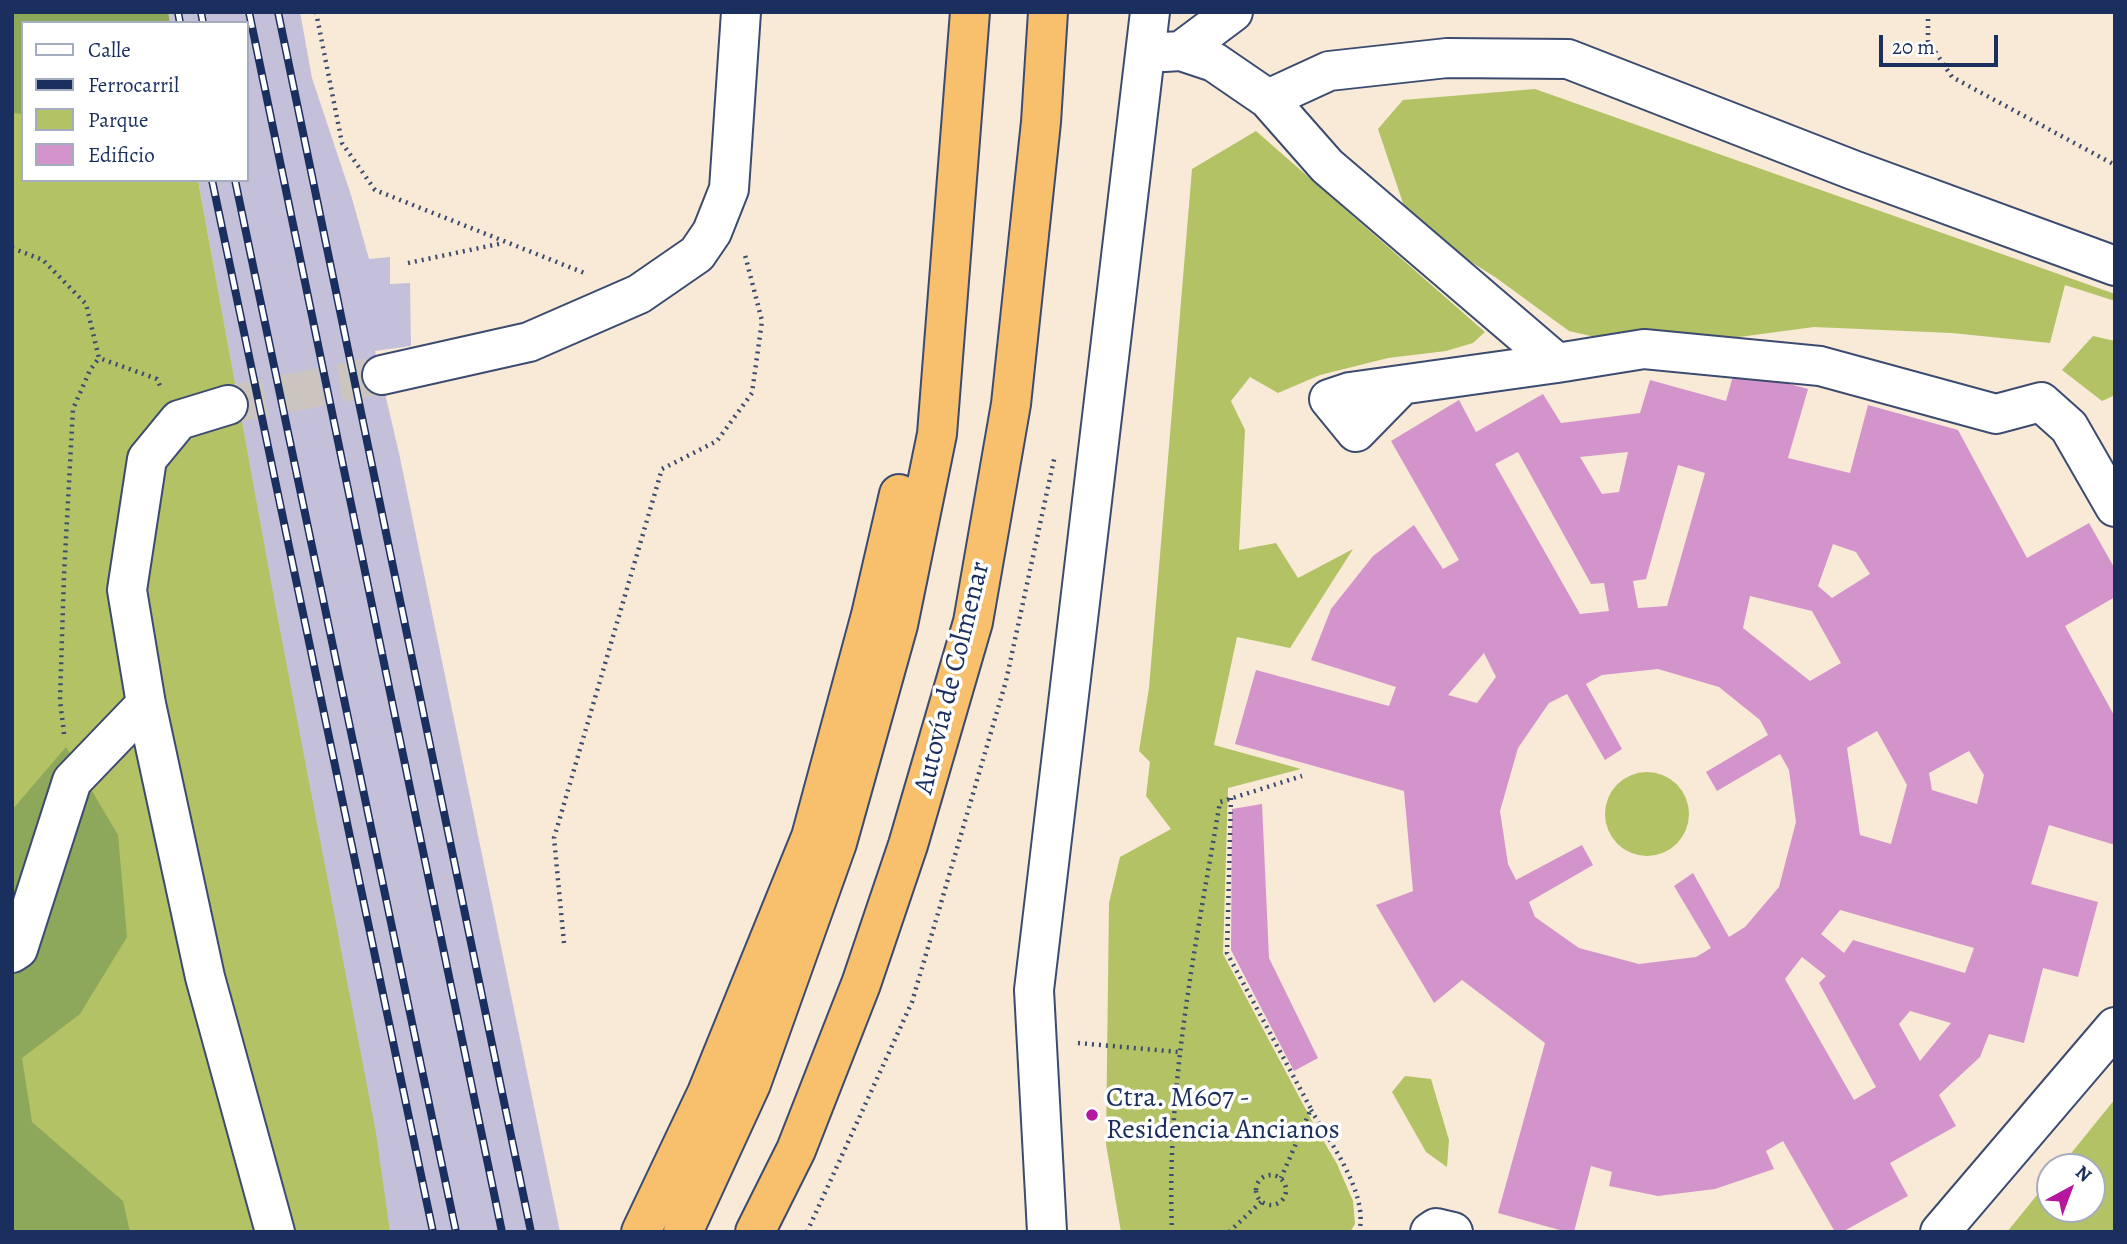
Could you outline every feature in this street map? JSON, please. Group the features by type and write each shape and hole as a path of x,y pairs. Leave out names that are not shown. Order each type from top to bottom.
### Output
{"highway":[{"path":"683,1232 751,1084 833,856 895,638 937,434 970,12"},
{"name":"Autovía de Colmenar","path":"755,1232 796,1150 861,984 908,845 973,622 1011,404 1041,122 1048,12"},
{"path":"641,1232 707,1093 811,836 871,615 951,270"}],"street":[{"path":"382,375 529,342 639,295 698,254 712,232 729,189 741,12"},
{"path":"1046,1232 1034,990 1163,52 1150,12"},
{"path":"1163,52 1233,12"},
{"path":"1163,52 1214,62 1268,99 1327,166 1557,363"},
{"path":"1268,99 1329,71 1447,58 1568,60 1853,170 2115,266"},
{"path":"1401,386 1644,349 1820,366 1996,414 2040,402 2069,427 2115,507"},
{"path":"228,405 179,420 147,459 127,590 146,704 205,977 275,1232"},
{"path":"12,953 18,949 72,781 146,704"},
{"path":"1940,1232 2115,1027"},
{"path":"1430,1232 1436,1228 1453,1232"}],"path":[{"path":"316,12 342,143 375,190 639,295"},
{"path":"1928,12 1928,41 1952,77 2115,165"},
{"path":"565,943 554,838 662,469 718,442 752,393 762,321 729,189"},
{"path":"408,263 505,242"},
{"path":"12,248 43,260 86,304 99,358"},
{"path":"99,358 157,379 179,420"},
{"path":"70,787 60,700 74,409 90,369 99,358"},
{"path":"1171,1232 1170,1189 1179,1052 1220,802 1302,776"},
{"path":"1231,798 1227,953 1354,1187 1360,1208 1359,1232"},
{"path":"1078,1043 1179,1052"},
{"path":"1281,1178 1311,1109"},
{"path":"1269,1174 1281,1178 1286,1189 1283,1201 1272,1206 1261,1202 1255,1191 1259,1180 1269,1174"},
{"path":"1229,1232 1261,1202"}],"shaded area":[{"path":"168,12 300,12 312,78 369,259 390,257 390,284 410,283 411,346 375,351 399,453 560,1232 388,1232 198,182 248,182 248,21 170,21"}],"green space":[{"path":"12,12 168,12 170,21 21,21 21,182 198,182 376,1133 390,1232 12,1232"},
{"path":"12,12 168,12 170,21 21,21 21,114 12,113"},
{"path":"1535,89 2115,294 2115,301 2065,285 2050,343 1952,333 1814,327 1739,337 1617,342 1569,331 1495,277 1449,248 1405,209 1378,129 1403,100"},
{"path":"1256,131 1485,332 1473,343 1446,351 1388,358 1320,375 1278,393 1250,377 1231,401 1245,430 1239,550 1276,543 1298,578 1353,549 1290,648 1237,637 1214,745 1301,769 1228,788 1223,954 1337,1164 1353,1201 1355,1224 1350,1232 1121,1232 1106,1144 1109,903 1120,857 1171,829 1146,796 1150,762 1139,751 1149,688 1192,169"},
{"path":"2093,336 2115,341 2115,395 2102,401 2062,370"},
{"path":"66,747 118,835 127,937 80,1014 22,1058 32,1122 123,1201 130,1232 12,1232 12,810"},
{"path":"1647,772 1663,775 1677,784 1686,798 1689,814 1686,830 1677,844 1663,853 1647,856 1631,853 1617,844 1608,830 1605,814 1608,798 1617,784 1631,775"},
{"path":"1405,1076 1431,1079 1449,1140 1447,1167 1426,1152 1392,1092"},
{"path":"2115,1099 2115,1232 2007,1232 2036,1196 2036,1223 2106,1223 2106,1153 2071,1153"}],"building":[{"path":"1735,369 1808,389 1788,458 1850,473 1868,405 1958,430 2027,558 2089,523 2115,569 2115,597 2065,626 2115,717 2115,845 2049,825 2031,884 2098,902 2078,977 2043,968 2024,1043 1989,1034 1980,1057 1939,1095 1956,1126 1890,1163 1908,1196 1842,1232 1835,1232 1783,1141 1766,1151 1774,1169 1715,1189 1658,1196 1609,1186 1612,1172 1591,1166 1574,1232 1567,1232 1498,1213 1545,1043 1462,980 1434,1003 1376,905 1413,891 1404,791 1235,744 1256,670 1389,706 1396,687 1311,660 1331,609 1373,556 1414,525 1443,569 1459,560 1391,441 1459,400 1476,432 1543,394 1561,423 1640,413 1650,380 1726,401","holes":["1518,452 1591,584 1604,583 1609,611 1580,614 1495,464","1628,452 1619,492 1602,494 1580,457","1678,465 1705,473 1667,606 1638,608 1633,581 1646,579","1833,544 1856,552 1870,574 1832,598 1818,586","1750,596 1812,611 1841,663 1810,681 1743,628","1484,653 1496,677 1477,703 1448,695","1658,669 1719,687 1760,720 1768,735 1706,772 1717,791 1780,754 1789,770 1796,822 1779,887 1745,927 1729,937 1693,873 1674,886 1711,948 1696,957 1639,964 1579,948 1535,917 1529,902 1593,865 1582,845 1516,880 1508,864 1500,811 1518,748 1549,703 1567,694 1605,760 1622,749 1586,684 1602,675","1877,731 1907,785 1891,844 1860,835 1847,748","1969,751 1984,775 1977,804 1932,790 1929,773","1840,910 1974,948 1965,973 1853,940 1844,953 1821,934","1802,957 1826,976 1819,983 1876,1087 1854,1100 1785,979","1910,1011 1951,1023 1920,1061 1899,1024"]},
{"path":"1262,804 1269,958 1318,1058 1294,1071 1231,950 1232,809"}],"tunnel":[{"path":"228,405 382,375"}],"railway":[{"path":"178,12 180,21"},
{"path":"201,12 203,21"},
{"path":"249,12 502,1232"},
{"path":"278,12 531,1232"},
{"path":"212,182 433,1232"},
{"path":"235,182 456,1232"}],"place":[{"name":"Ctra. M607 - Residencia Ancianos","path":"1092,1115"}]}
